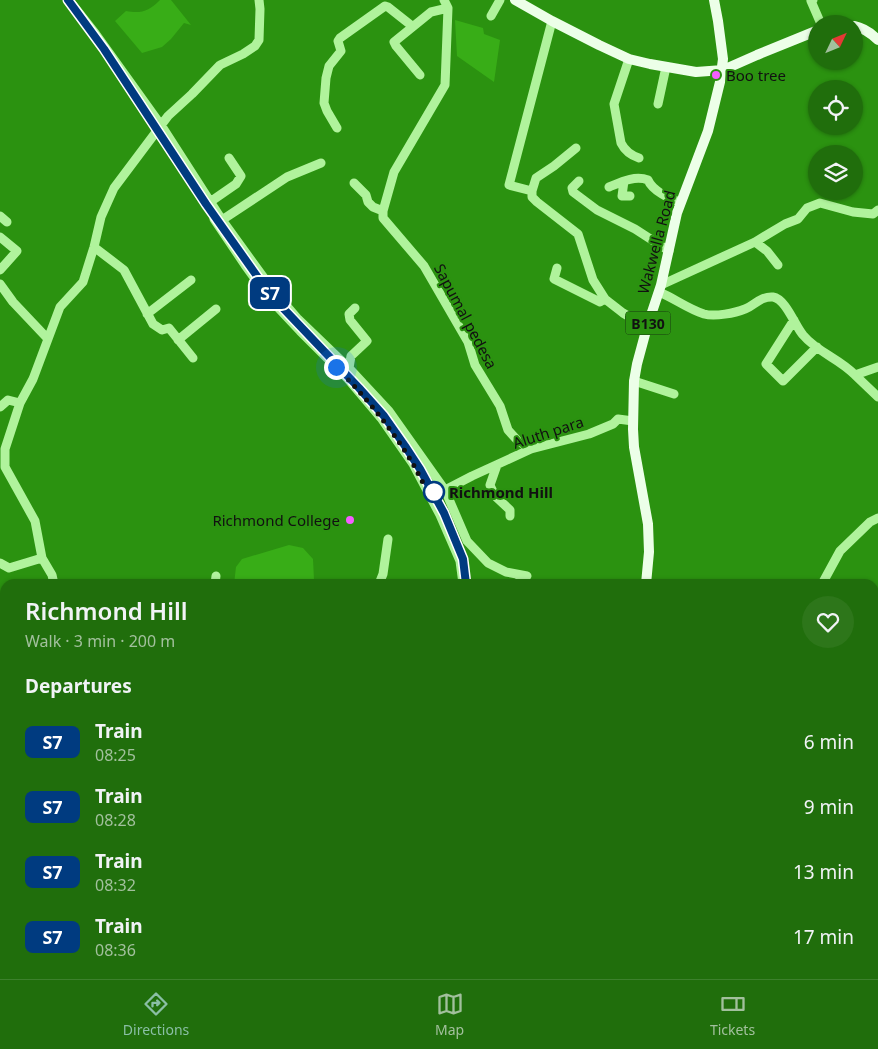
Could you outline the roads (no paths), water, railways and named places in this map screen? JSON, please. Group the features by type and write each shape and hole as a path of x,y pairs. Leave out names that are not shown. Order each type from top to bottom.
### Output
{"main road":[{"name":"Wakwella Road","path":"646,579 649,552 648,524 634,447 634,381 647,327 660,289 677,213 708,131 723,70 720,34 714,0"},
{"path":"519,1 552,22 629,58 650,64 696,72 720,82"},
{"path":"863,29 878,40"},
{"path":"696,72 723,70 808,34"}],"street":[{"path":"69,0 95,33 222,220 272,289 297,318 349,368 389,411 445,490 467,541 488,563 506,572 527,576 523,579"},
{"path":"53,579 42,558 35,521 5,467 5,449 20,403 33,379 60,307 83,282 101,217 114,188 159,128 220,65 255,46 259,40 259,0"},
{"path":"491,16 500,0"},
{"path":"813,0 811,1 817,15"},
{"path":"383,211 394,172 445,85 446,4 431,12 394,42 420,75"},
{"path":"337,128 324,103 329,66 341,51 338,41 340,38 385,6 412,26"},
{"path":"532,191 509,185 552,22"},
{"path":"629,58 614,104 621,143 630,154 639,158"},
{"path":"658,104 666,67"},
{"path":"159,128 244,265 268,297 348,379 381,418 413,464 440,515 460,560 462,579"},
{"path":"576,148 536,178 532,197 578,234 593,280 604,299 647,327"},
{"path":"210,202 236,184 241,176 229,158"},
{"path":"222,220 288,177 321,163"},
{"path":"608,187 624,181 642,178 648,180 650,186 673,201 681,202"},
{"path":"579,180 572,188 573,192 597,210 635,229 669,251"},
{"path":"624,181 622,196 630,196"},
{"name":"Sapumal pedesa","path":"354,183 366,195 368,202 373,207 383,211 383,218 424,266 468,342 475,365 500,406 508,430 531,449"},
{"path":"878,210 873,214 860,213 820,203 807,208 798,219 660,289 684,305 705,314 729,314 747,308 763,298 774,297 782,303 802,334 812,345 835,359 878,397"},
{"path":"0,237 17,251 0,270"},
{"path":"755,242 767,251 778,265"},
{"path":"94,246 124,270 153,324 162,330 169,328 194,358"},
{"path":"557,268 554,279 600,302 604,299"},
{"path":"147,314 191,280"},
{"path":"0,284 13,302 48,338"},
{"path":"349,368 351,356 367,340 350,320 349,314 355,308"},
{"path":"178,340 216,309"},
{"path":"794,320 766,364 783,381 817,348"},
{"path":"855,375 878,367"},
{"path":"634,381 674,394"},
{"path":"0,407 8,400 20,403"},
{"name":"Aluth para","path":"445,490 531,449 589,434 613,424 618,419 633,421"},
{"path":"497,465 490,485 494,496 510,510 510,516"},
{"path":"825,579 840,551 870,522 878,518"},
{"path":"381,579 388,539"},
{"path":"0,563 8,568 42,558"}],"railway":[{"path":"68,0 104,49 206,204 264,286 384,416 405,446 444,513 463,559 465,579"}],"train":[{"name":"S7","path":"68,0 104,49 206,204 264,286 384,416 405,446 434,492 444,513 463,559 465,579"}],"place":[{"name":"Boo tree","path":"716,75"},
{"name":"Richmond Hill","path":"434,492"},
{"name":"Richmond College","path":"350,520"}]}
